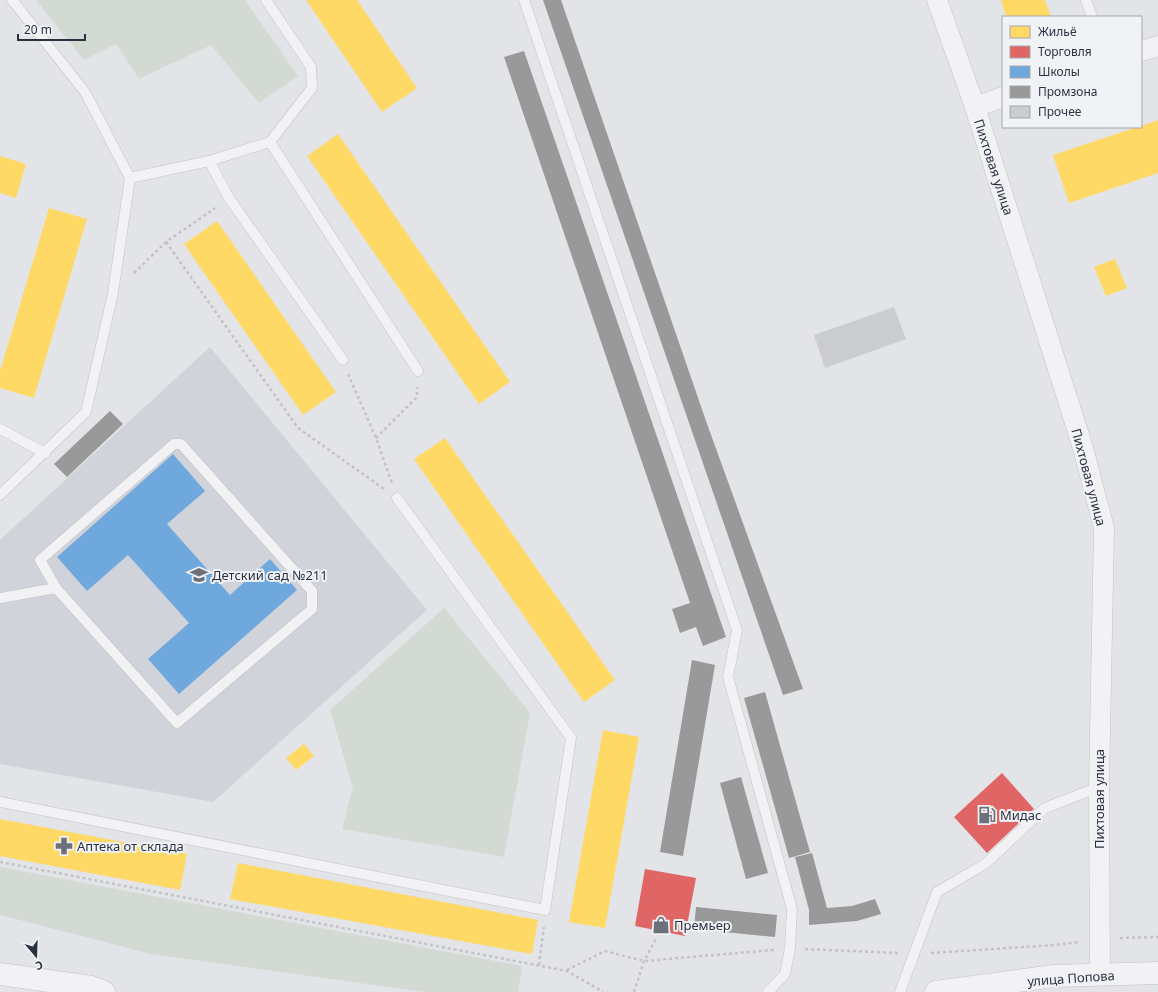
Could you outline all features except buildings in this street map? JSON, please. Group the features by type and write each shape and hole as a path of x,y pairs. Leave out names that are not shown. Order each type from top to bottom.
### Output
{"street":[{"name":"Пихтовая улица","path":"938,0 975,107 1083,448 1104,528 1099,787 1100,975"},
{"path":"1142,51 1158,46"},
{"path":"975,107 1002,97"},
{"name":"улица Попова","path":"936,992 1054,976 1158,973"},
{"path":"0,974 91,987 104,992"}],"lane":[{"path":"0,495 86,412 113,293 130,178 85,92 12,0"},
{"path":"130,178 209,160 270,142 312,88 311,67 266,0"},
{"path":"524,0 737,630 728,677 792,909 790,948 785,974 768,992"},
{"path":"1086,0 1092,16"},
{"path":"270,142 418,371"},
{"path":"209,160 229,198 342,360"},
{"path":"0,429 45,453"},
{"path":"174,444 181,444 312,591 312,609 177,723 56,588 40,560 174,444"},
{"path":"0,802 546,910 571,738 397,498"},
{"path":"0,598 56,588"},
{"path":"900,992 937,892 985,864 1045,808 1099,787"}],"path":[{"path":"113,293 166,242 229,198"},
{"path":"166,242 298,428 397,498"},
{"path":"342,360 376,438 397,498"},
{"path":"376,438 417,397 418,371"},
{"path":"0,862 567,970 602,992"},
{"path":"539,965 546,910"},
{"path":"634,992 644,960 657,936"},
{"path":"567,970 605,951 644,960 790,948 915,954 1055,945 1099,939 1158,937"}],"shaded area":[{"path":"36,0 245,0 298,76 259,103 211,45 139,79 116,44 84,60"},
{"name":"Детский сад №211","path":"210,347 427,610 213,802 0,764 0,540"},
{"path":"444,608 530,713 504,857 342,829 353,788 330,710"},
{"path":"0,867 522,966 518,992 424,992 151,954 0,915"}],"place":[{"name":"Детский сад №211","path":"199,575"},
{"name":"Мидас","path":"987,815"},
{"name":"Аптека от склада","path":"64,846"},
{"name":"Премьер","path":"661,925"}]}
